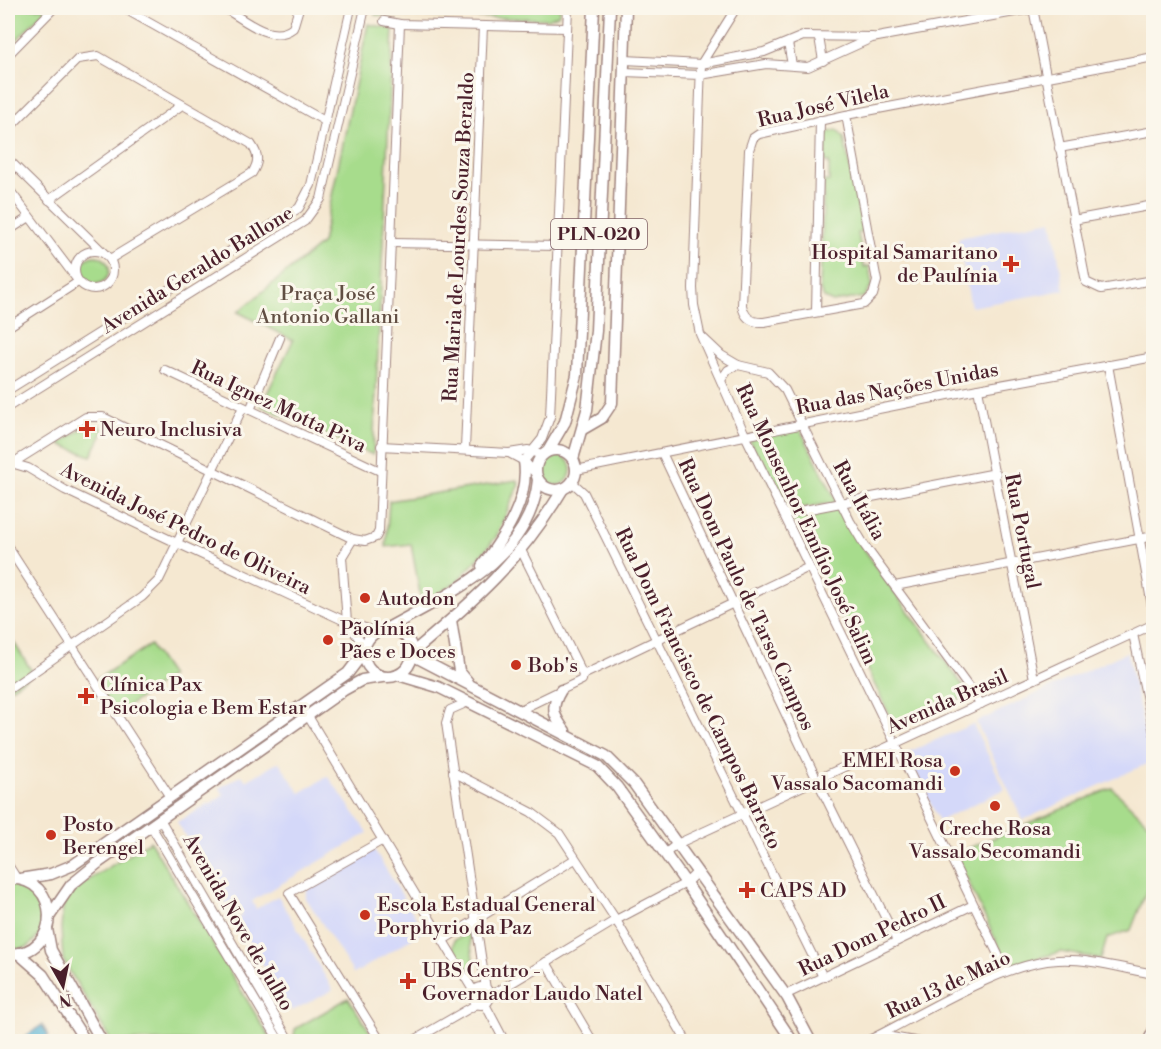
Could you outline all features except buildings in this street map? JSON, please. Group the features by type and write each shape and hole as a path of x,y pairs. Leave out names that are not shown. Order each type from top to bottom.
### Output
{"main road":[{"name":"PLN-020","path":"381,631 471,581 498,559 527,520 533,508 537,461 565,422 577,375 594,8"},
{"name":"PLN-020","path":"573,459 583,429 592,383 610,8"},
{"path":"583,429 602,418 612,403 626,8"},
{"path":"412,654 491,584 522,552 568,485 576,470 573,459 559,449 541,453"},
{"path":"471,581 502,537 520,502 525,478 524,461"},
{"path":"537,477 549,489 568,485"},
{"path":"451,620 459,671 470,685"},
{"path":"13,878 51,874 73,865 348,673 381,631 400,633 410,645 412,654 410,663 398,675"},
{"path":"364,650 369,668 382,676"},
{"path":"412,654 606,756 634,784 785,995 810,1039"},
{"path":"49,917 71,885 155,822 354,684 382,676 398,675 425,682 597,766 620,792 686,883 791,1038"},
{"path":"561,690 553,705 553,714 567,734"},
{"path":"494,716 503,701"},
{"path":"494,716 520,710"},
{"path":"620,792 634,784"},
{"path":"13,878 38,889 48,907 47,929 54,958 102,1041"},
{"path":"13,954 33,947 47,929"},
{"path":"732,950 745,940"},
{"path":"13,954 38,967 86,1041"},
{"path":"791,1038 799,1019"},
{"path":"1149,1041 1154,1030"},
{"path":"791,1038 810,1039"}],"street":[{"path":"8,55 54,8"},
{"path":"123,8 323,120"},
{"path":"224,8 270,34 279,35 293,28 299,8"},
{"name":"Avenida Geraldo Ballone","path":"8,390 299,208 311,185 323,120 351,8"},
{"name":"Avenida Geraldo Ballone","path":"8,407 305,221 315,212 321,199 365,8"},
{"path":"541,453 542,439 550,417 568,8"},
{"path":"701,64 736,8"},
{"path":"625,60 701,64 764,52 803,36 872,38 1035,8 1059,148 1086,282 1092,287 1109,288 1154,280"},
{"path":"384,21 400,24 567,28"},
{"path":"9,463 78,422 94,416 103,417 339,533 353,539 371,540 379,531 381,446 393,243 400,24"},
{"name":"Rua Maria de Lourdes Souza Beraldo","path":"465,449 483,26"},
{"path":"819,37 823,61"},
{"path":"624,72 700,75 766,64 808,67 872,38"},
{"path":"788,43 792,65"},
{"path":"8,129 78,59 98,56 251,144 257,153 258,164 252,173 107,257"},
{"name":"Rua José Vilela","path":"816,312 759,322 748,319 742,305 750,144 759,134 820,120 1154,57"},
{"name":"Rua Monsenhor Emílio José Salim","path":"701,64 693,288 693,304 700,334 744,435 810,567 892,743 1006,972"},
{"path":"49,200 182,105"},
{"path":"820,120 816,312 864,304 876,289 877,281 846,115"},
{"path":"1059,148 1154,131"},
{"path":"8,159 107,257 113,272 108,284 96,290 83,286 28,218 8,188"},
{"path":"1073,220 1154,205"},
{"path":"8,231 28,218"},
{"path":"393,243 558,246"},
{"path":"78,280 75,267 81,256 93,251 107,257"},
{"path":"8,327 78,280"},
{"name":"Rua Itália","path":"700,334 721,355 738,364 768,372 778,381 865,546 981,704"},
{"path":"8,690 72,648 151,590 169,565 280,338"},
{"name":"Rua das Nações Unidas","path":"576,470 663,455 744,435 978,389 1154,357"},
{"path":"721,380 728,370 738,364"},
{"path":"1107,365 1154,617"},
{"name":"Rua Ignez Motta Piva","path":"165,370 380,471"},
{"name":"Rua Portugal","path":"978,389 1034,679"},
{"path":"381,446 509,453 520,450 541,453"},
{"path":"509,453 524,461 537,477"},
{"path":"524,461 541,453"},
{"name":"Rua Dom Paulo de Tarso Campos","path":"663,455 816,778 897,941"},
{"name":"Avenida José Pedro de Oliveira","path":"9,463 28,468 64,490 347,622 381,631"},
{"path":"784,514 996,474"},
{"name":"Rua Dom Francisco de Campos Barreto","path":"568,485 584,493 823,977"},
{"path":"895,586 1154,536"},
{"path":"353,539 342,557 347,622 364,650"},
{"path":"8,547 170,798"},
{"path":"522,552 584,675"},
{"path":"520,710 582,680 584,675 810,567"},
{"name":"Avenida Brasil","path":"677,844 1154,624"},
{"path":"1133,634 1154,733"},
{"path":"468,702 455,706 447,716 453,772 476,919 482,996"},
{"path":"308,716 443,940 482,996 505,1041"},
{"path":"453,772 531,812 559,833 616,920 687,1041"},
{"name":"Avenida Nove de Julho","path":"155,822 290,1041"},
{"path":"381,1041 289,893 383,840"},
{"path":"669,861 667,852 677,844"},
{"path":"443,940 575,858"},
{"path":"8,864 13,878"},
{"path":"411,1041 455,1016 482,996 500,990 616,920 686,883 697,872"},
{"name":"Rua Dom Pedro II","path":"785,995 973,905"},
{"name":"Avenida Nove de Julho","path":"226,940 280,1041"},
{"name":"Rua 13 de Maio","path":"865,1041 1006,972 1062,960 1154,974"},
{"path":"546,962 593,1041"},
{"path":"880,1035 920,1041"}],"shaded area":[{"name":"Hospital Samaritano de Paulínia","path":"1052,220 1064,290 971,307 958,238"},
{"path":"1127,652 1146,738 1153,748 1153,761 1023,820 976,722"},
{"name":"EMEI Rosa Vassalo Sacomandi","path":"973,724 1005,789 939,821 906,753"},
{"path":"279,762 300,793 328,776 368,833 252,901 256,909 278,896 333,990 292,1011 235,920 242,916 235,903 228,907 177,822 224,795 219,788 242,775 246,781"},
{"name":"Escola Estadual General Porphyrio da Paz","path":"373,848 424,931 354,974 306,898 306,893 309,887"}],"green space":[{"path":"8,8 47,8 8,49"},
{"path":"377,8 561,8 558,15 547,19 375,15"},
{"name":"Praça José Antonio Gallani","path":"368,24 393,29 373,455 261,406 293,340 238,312 322,243"},
{"path":"837,130 844,138 863,232 858,233 864,267 869,266 872,286 864,297 833,302 824,298 820,290 824,181 829,181 829,162 825,162 826,136 829,132"},
{"path":"95,256 105,260 109,270 105,280 95,284 85,280 81,270 85,260"},
{"path":"100,426 104,430 91,456 59,444 85,427"},
{"path":"799,427 837,502 785,511 748,437"},
{"path":"556,455 567,459 571,470 567,481 556,485 545,481 541,470 545,459"},
{"path":"517,480 519,484 496,537 456,582 422,605 411,544 386,547 389,501"},
{"path":"837,508 876,567 970,695 895,726 792,517"},
{"path":"8,633 33,673 8,690"},
{"path":"150,645 171,676 117,714 94,681"},
{"path":"1112,788 1153,828 1153,874 1131,930 1107,938 1101,959 1061,952 1008,966 955,854"},
{"path":"150,841 272,1041 111,1041 63,960 61,928 64,899 84,883"},
{"path":"13,881 34,889 46,908 43,931 28,947 8,951 8,882"},
{"path":"469,933 477,984 453,948 454,940"},
{"path":"348,998 376,1041 298,1041 294,1036 295,1029"}],"water":[{"path":"42,1025 49,1036 40,1041 20,1040"}],"place":[{"name":"Hospital Samaritano de Paulínia","path":"1011,264"},
{"name":"Neuro Inclusiva","path":"87,429"},
{"name":"Autodon","path":"365,598"},
{"name":"Pãolínia Pães e Doces","path":"328,640"},
{"name":"Bob's","path":"516,665"},
{"name":"Clínica Pax Psicologia e Bem Estar","path":"86,696"},
{"name":"EMEI Rosa Vassalo Sacomandi","path":"955,771"},
{"name":"Creche Rosa Vassalo Secomandi","path":"995,806"},
{"name":"Posto Berengel","path":"51,835"},
{"name":"CAPS AD","path":"747,890"},
{"name":"Escola Estadual General Porphyrio da Paz","path":"365,915"},
{"name":"UBS Centro - Governador Laudo Natel","path":"408,981"}]}
